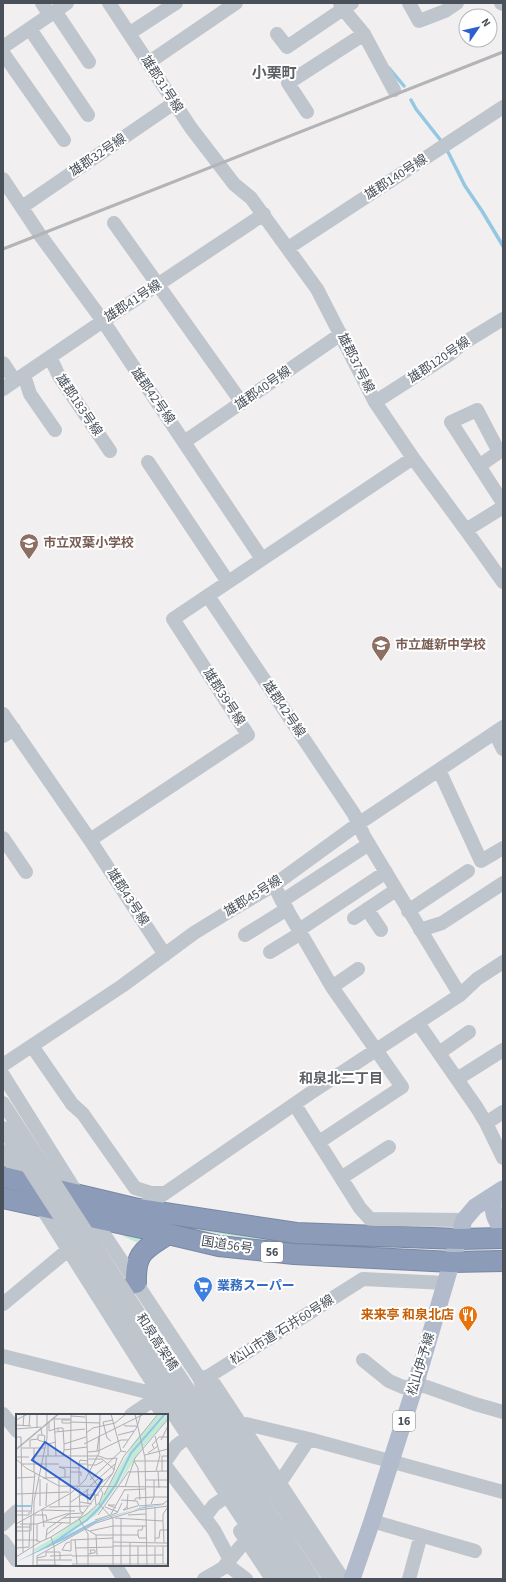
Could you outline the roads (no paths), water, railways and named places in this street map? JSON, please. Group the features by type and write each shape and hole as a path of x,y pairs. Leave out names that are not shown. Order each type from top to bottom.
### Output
{"highway":[{"name":"国道56号","path":"3,1177 78,1195 143,1200 169,1213 296,1233 459,1239 503,1238"},
{"name":"国道56号","path":"3,1198 41,1208 94,1218 219,1246 294,1254 452,1262 503,1261"},
{"path":"136,1283 136,1265 142,1253 168,1234"}],"main road":[{"path":"464,1220 475,1208 498,1192"},
{"path":"498,1192 492,1205 494,1218 503,1229"},
{"name":"松山伊予線","path":"352,1579 415,1386 464,1220"}],"street":[{"path":"42,3 53,13 89,62"},
{"path":"3,47 68,3"},
{"name":"雄郡31号線","path":"109,3 174,103 218,164"},
{"path":"130,34 176,3"},
{"path":"148,63 236,3"},
{"path":"409,3 419,21 457,3"},
{"path":"277,34 287,47 345,5 364,34 394,90"},
{"path":"30,29 88,115"},
{"path":"307,112 288,83 364,34"},
{"path":"3,53 64,140"},
{"name":"雄郡32号線","path":"22,207 174,103"},
{"name":"雄郡140号線","path":"288,248 503,107"},
{"name":"雄郡37号線","path":"218,164 234,184 251,198 264,214 317,289 375,402 412,458 503,582"},
{"name":"雄郡42号線","path":"3,179 40,235 103,321 144,384 184,440 262,559"},
{"name":"雄郡41号線","path":"3,389 264,214"},
{"path":"114,223 242,403"},
{"name":"雄郡120号線","path":"375,402 450,354 462,344 503,319"},
{"name":"雄郡40号線","path":"184,440 190,438 242,403 341,334"},
{"name":"雄郡183号線","path":"50,357 59,376 110,451"},
{"path":"3,363 19,378 55,430"},
{"name":"雄郡39号線","path":"90,840 248,734 173,619 412,458"},
{"path":"148,462 228,582"},
{"path":"479,466 503,503"},
{"path":"466,530 503,507"},
{"name":"雄郡42号線","path":"208,596 354,814 369,844 408,911 460,995"},
{"path":"3,714 8,733 90,840"},
{"path":"499,730 503,749"},
{"name":"雄郡45号線","path":"3,1065 122,986 194,934 274,884 358,824 499,730"},
{"path":"439,770 481,861 503,848"},
{"path":"3,838 21,857 26,872"},
{"name":"雄郡43号線","path":"90,840 165,955"},
{"path":"245,935 369,844"},
{"path":"408,911 468,871"},
{"path":"270,952 386,872"},
{"path":"420,930 442,923 503,883"},
{"path":"274,884 284,905 332,987 402,1087 319,1142"},
{"path":"354,918 396,890"},
{"path":"367,909 381,930"},
{"path":"32,1046 72,1104 82,1114 143,1200 165,1193 460,995 478,979 503,962"},
{"path":"332,987 358,969"},
{"path":"418,1023 458,1079 486,1123 503,1158"},
{"path":"439,1053 469,1032"},
{"path":"458,1079 503,1050"},
{"path":"3,1075 78,1195 136,1283 204,1377 242,1426 343,1579"},
{"name":"和泉高架橋","path":"3,1103 313,1579"},
{"path":"295,1105 360,1208 370,1219 464,1220"},
{"path":"486,1123 503,1112"},
{"name":"和泉高架橋","path":"3,1128 296,1579"},
{"path":"341,1178 389,1147"},
{"path":"3,1151 145,1371 251,1540 256,1555 272,1579"},
{"path":"3,1304 68,1250"},
{"name":"松山市道 石井60号線","path":"204,1377 363,1279 446,1283"},
{"path":"3,1356 150,1396 162,1414"},
{"path":"363,1360 389,1382 403,1387 428,1387 475,1404 503,1412"},
{"path":"204,1377 202,1387 330,1579"},
{"path":"132,1414 150,1396"},
{"path":"3,1414 16,1430"},
{"path":"168,1422 220,1501 283,1579"},
{"path":"242,1426 246,1424 309,1439 503,1492"},
{"path":"278,1481 283,1478 309,1439"},
{"path":"168,1458 176,1446 181,1442"},
{"path":"168,1469 214,1530 228,1562 246,1579"},
{"path":"205,1517 214,1505 220,1501"},
{"path":"3,1524 16,1512"},
{"path":"372,1521 475,1551"},
{"path":"256,1555 305,1522"},
{"path":"409,1579 421,1535"},
{"path":"204,1579 212,1575 228,1562 241,1546 251,1540"},
{"path":"3,1541 16,1560"},
{"path":"116,1566 124,1579"}],"waterway":[{"path":"389,68 404,86"},
{"path":"411,100 416,109 442,142"},
{"path":"447,150 465,186 503,246"}],"railway":[{"path":"3,249 503,52"}],"place":[{"name":"市立双葉小学校","path":"29,560"},
{"name":"市立雄新中学校","path":"381,662"},
{"name":"業務スーパー","path":"203,1303"},
{"name":"来来亭 和泉北店","path":"468,1332"}],"district":[{"name":"小栗町","path":"274,73"},
{"name":"和泉北二丁目","path":"341,1079"}]}
